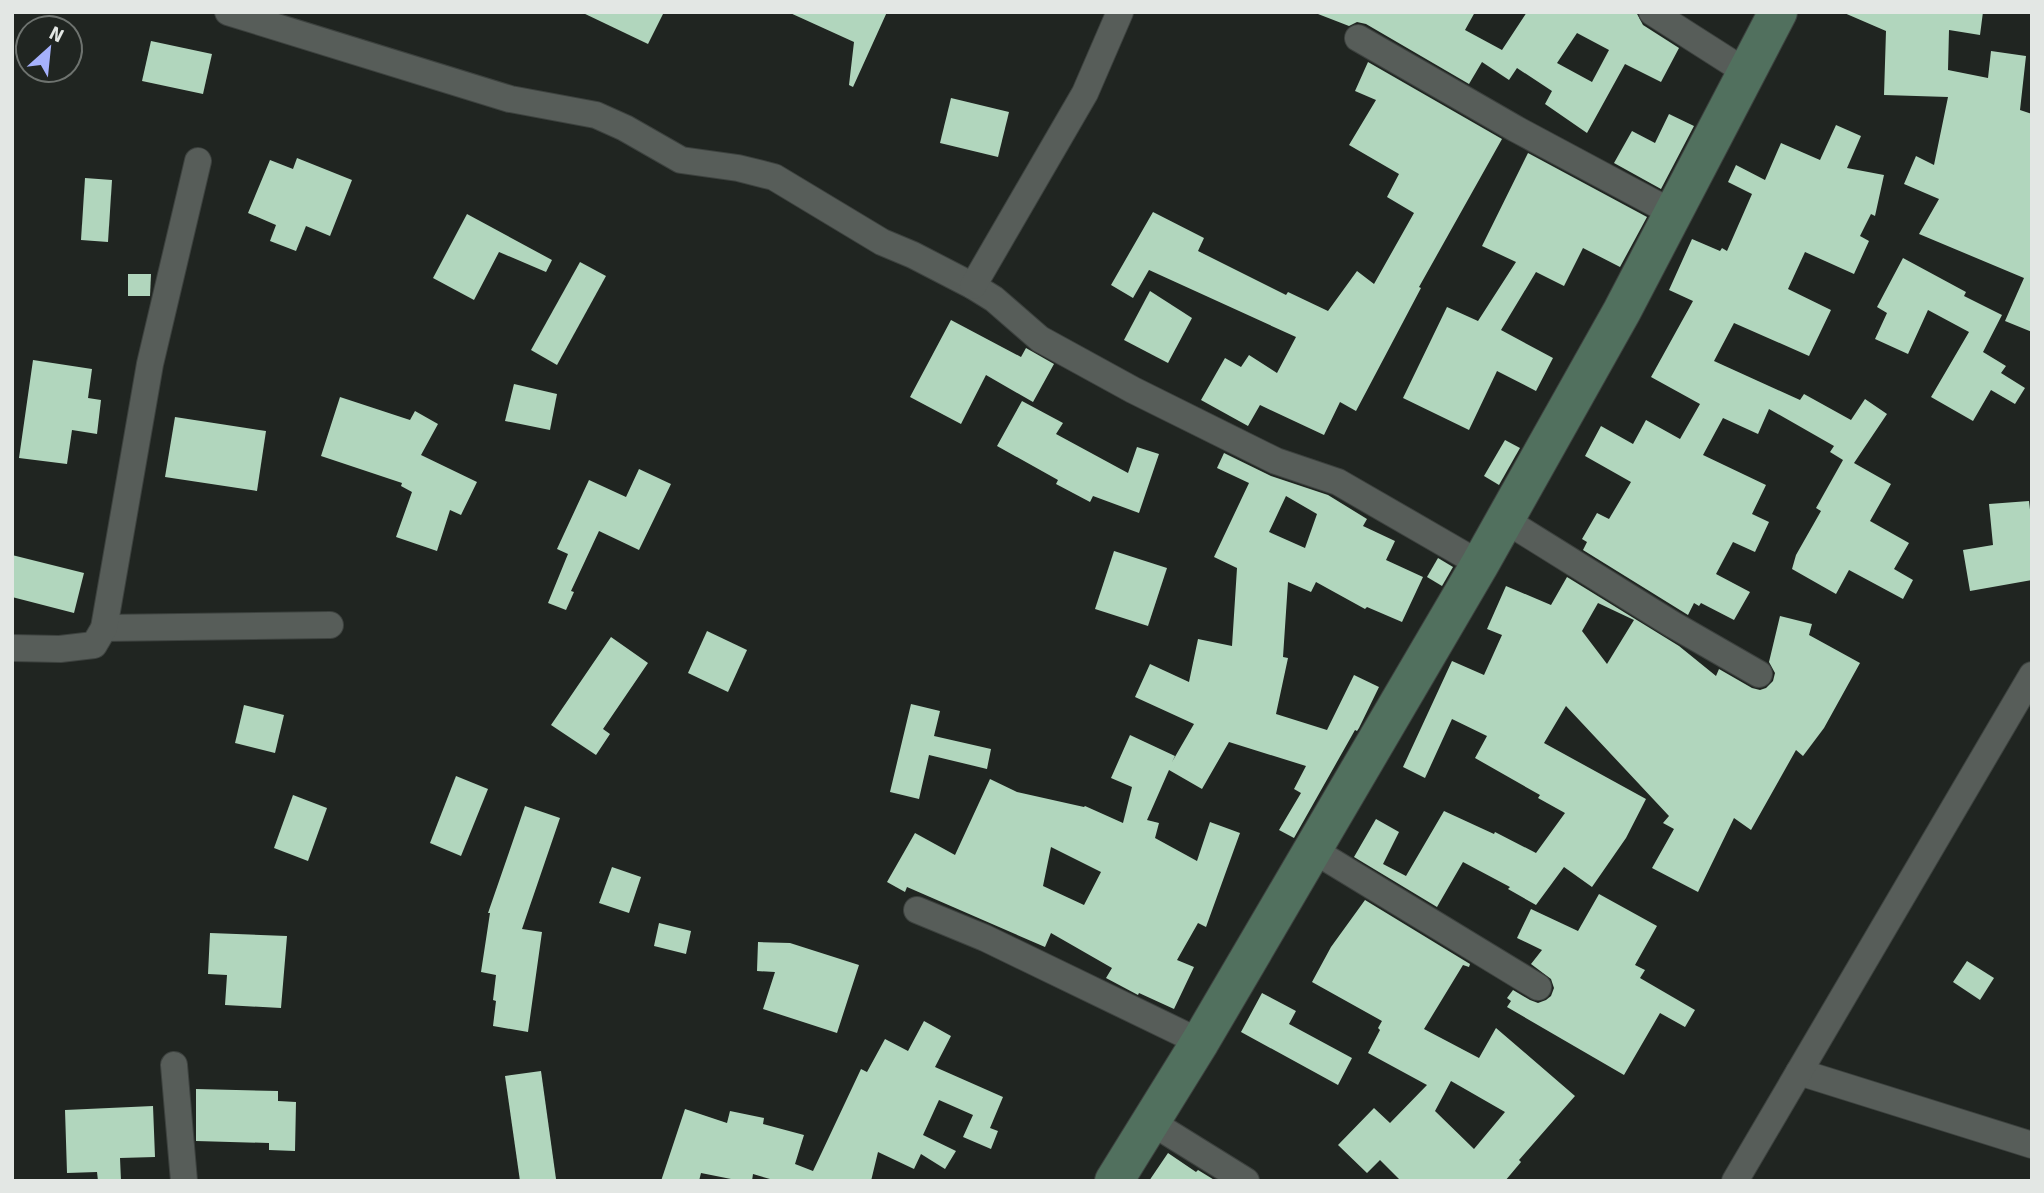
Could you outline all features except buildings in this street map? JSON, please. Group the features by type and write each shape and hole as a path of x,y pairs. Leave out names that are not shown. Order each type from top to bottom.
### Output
{"street":[{"path":"228,12 510,99 596,115 681,160 738,168 774,177 882,242 973,286 994,299 1040,339 1133,390 1276,461 1338,482 1480,564"},
{"path":"973,286 1085,93 1120,12"},
{"path":"1652,12 1746,72"},
{"path":"1114,1181 1200,1042 1505,520 1622,311 1778,12"},
{"path":"1359,38 1516,129 1674,213"},
{"path":"12,648 61,649 94,645 104,628 150,365 198,161"},
{"path":"1505,520 1672,624 1759,674"},
{"path":"104,628 330,625"},
{"path":"1735,1181 2032,675"},
{"path":"1313,850 1538,987"},
{"path":"916,910 985,938 1200,1042"},
{"path":"174,1065 184,1181"},
{"path":"1799,1072 2032,1145"},
{"path":"1151,1122 1246,1181"}]}
